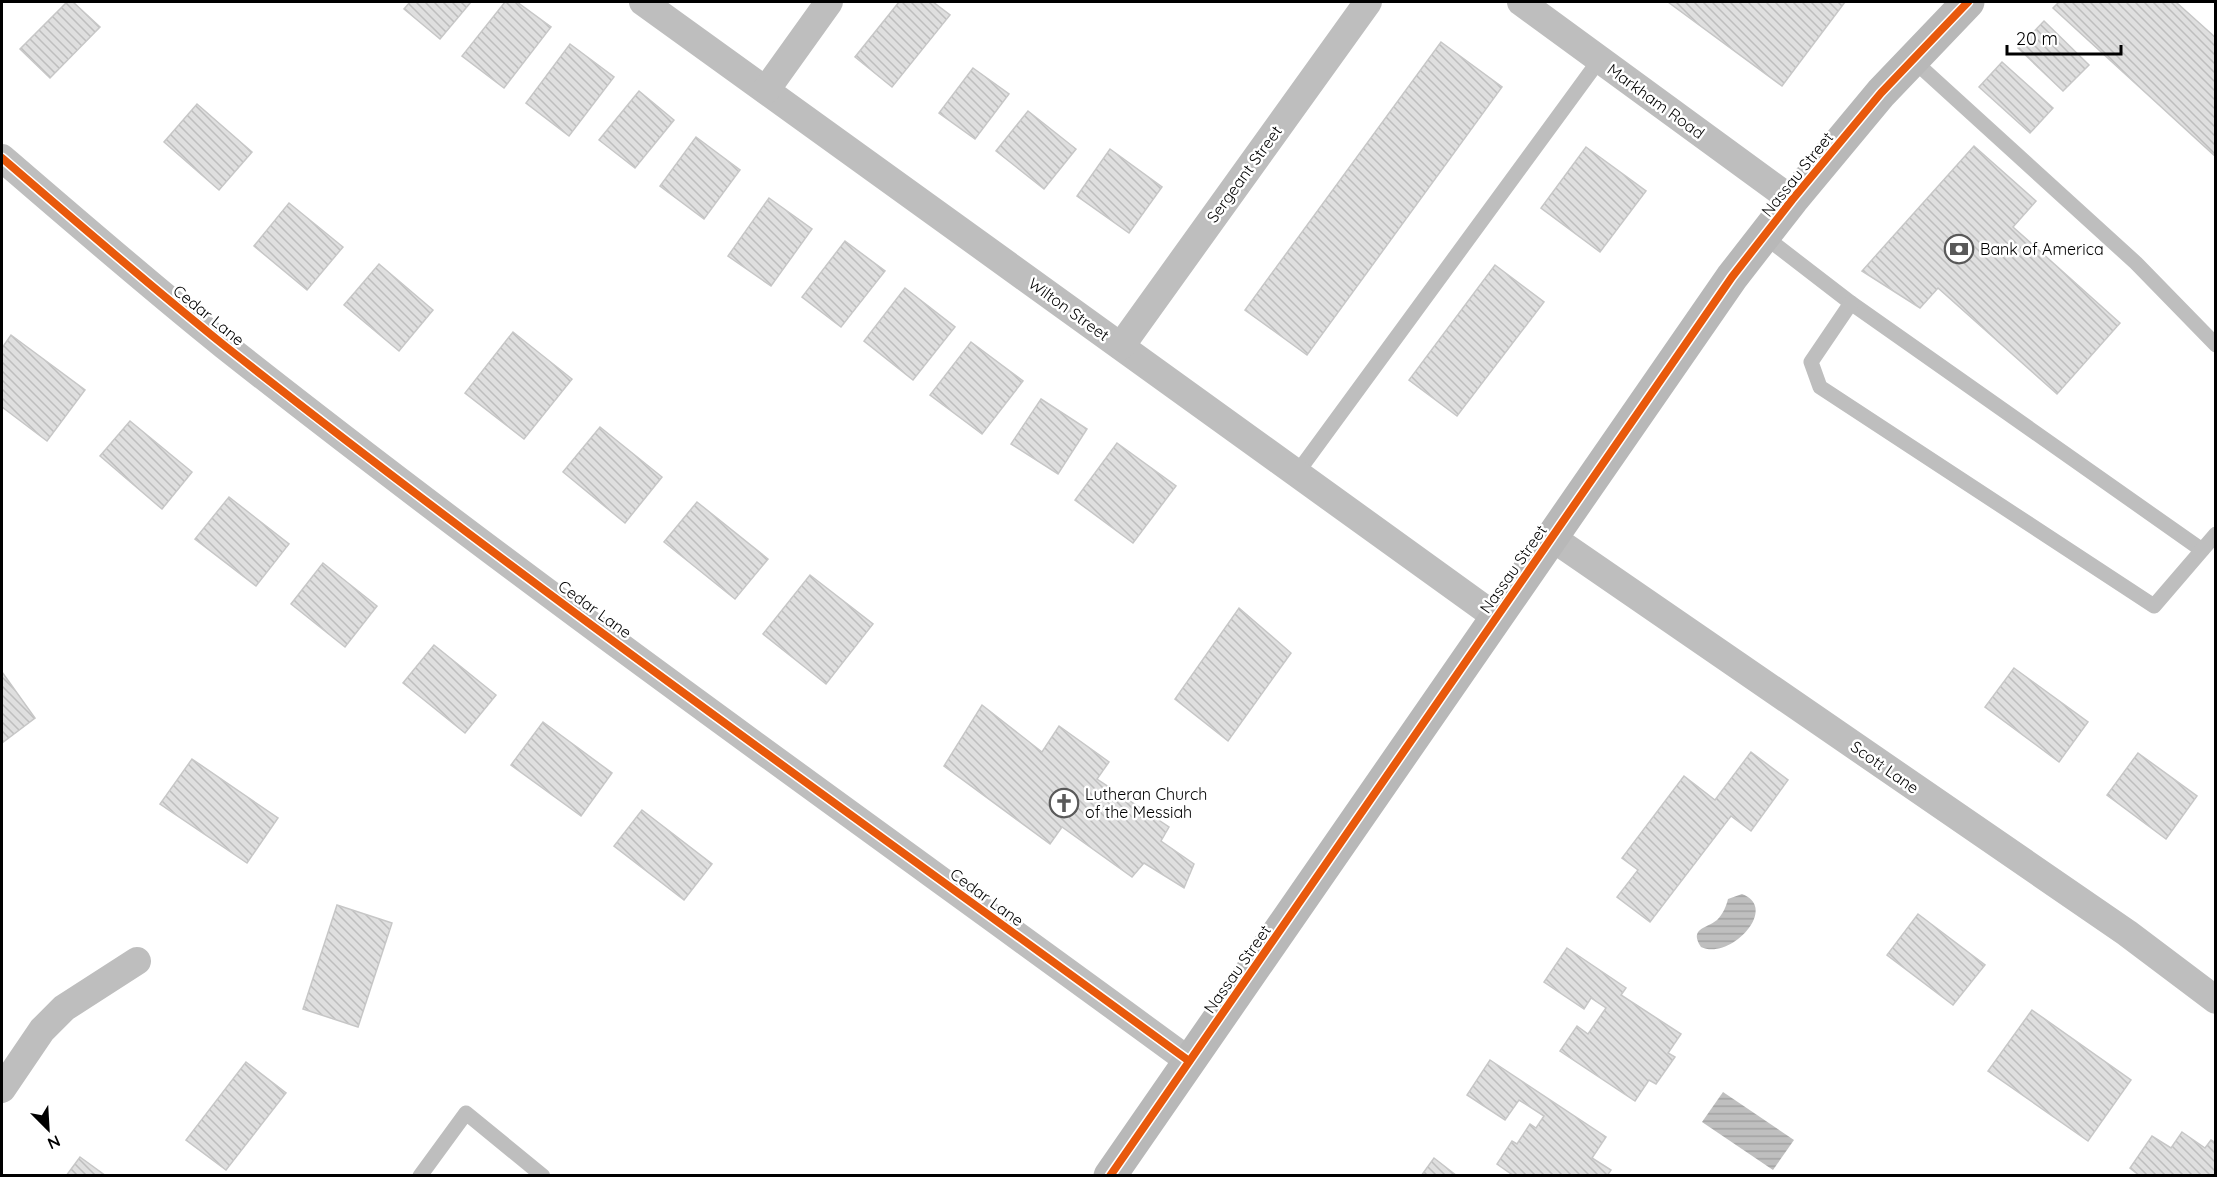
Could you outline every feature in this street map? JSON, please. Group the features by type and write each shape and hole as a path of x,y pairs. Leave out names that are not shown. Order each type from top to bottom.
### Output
{"main road":[{"name":"Nassau Street","path":"1110,1176 1732,278 1791,200 1881,93 1968,2"}],"street":[{"name":"Wilton Street","path":"643,2 1496,617"},
{"path":"765,90 830,2"},
{"name":"Sergeant Street","path":"1121,346 1368,2"},
{"name":"Markham Road","path":"1521,2 1791,200"},
{"name":"Cedar Lane","path":"2,158 223,344 445,516 1189,1061"},
{"name":"Scott Lane","path":"1551,537 2127,933 2216,1000"},
{"path":"2,1089 42,1030 64,1008 137,961"}],"lane":[{"path":"1297,473 1600,59"},
{"path":"1913,60 2136,263 2216,345"},
{"path":"1764,236 1851,303 2202,550"},
{"path":"1851,303 1811,362 1820,387 2154,606 2216,534"},
{"path":"420,1176 466,1113 543,1176"}],"shaded area":[{"path":"1742,894 1752,901 1756,910 1747,931 1725,947 1713,949 1701,947 1698,932 1719,918 1728,899"},
{"path":"1723,1092 1794,1140 1773,1170 1702,1122"}],"building":[{"path":"67,2 73,2 100,27 50,78 20,49"},
{"path":"410,2 471,2 440,39 404,9"},
{"path":"505,2 517,2 551,27 504,88 462,56"},
{"path":"899,2 933,2 950,15 892,87 855,57"},
{"path":"1668,2 1845,2 1782,86"},
{"path":"2059,2 2178,2 2216,38 2216,157 2053,8"},
{"path":"2044,21 2089,65 2063,91 2018,48"},
{"path":"1441,42 1502,87 1307,355 1245,310"},
{"path":"570,44 614,77 569,136 526,103"},
{"path":"2002,62 2053,108 2030,133 1979,87"},
{"path":"973,68 1009,94 975,139 939,113"},
{"path":"639,91 674,120 635,168 599,140"},
{"path":"197,104 252,152 219,190 164,142"},
{"path":"1028,111 1076,149 1044,189 996,151"},
{"path":"696,137 740,170 704,219 660,186"},
{"name":"Bank of America","path":"1974,146 2036,201 2013,227 2120,323 2057,394 1938,288 1920,308 1862,271"},
{"path":"1586,147 1646,191 1600,252 1541,208"},
{"path":"1110,149 1162,187 1129,233 1077,196"},
{"path":"769,198 812,229 771,286 728,256"},
{"path":"289,203 343,247 307,290 254,246"},
{"path":"845,241 885,271 841,327 802,297"},
{"path":"379,264 433,310 399,351 344,305"},
{"path":"1495,265 1544,302 1457,416 1409,380"},
{"path":"905,288 955,327 913,380 864,341"},
{"path":"513,332 572,379 524,439 465,393"},
{"path":"11,335 85,390 47,441 2,407 2,348"},
{"path":"971,342 1023,381 982,434 930,395"},
{"path":"1041,399 1087,429 1058,474 1011,444"},
{"path":"130,421 192,472 162,509 100,456"},
{"path":"600,427 662,477 625,523 563,472"},
{"path":"1117,443 1176,486 1133,543 1075,500"},
{"path":"229,497 289,544 256,586 195,539"},
{"path":"697,502 768,559 735,599 664,542"},
{"path":"323,563 377,606 345,647 291,604"},
{"path":"810,575 873,624 826,684 763,634"},
{"path":"1239,608 1291,653 1228,741 1175,699"},
{"path":"434,645 496,695 465,733 403,683"},
{"path":"2014,668 2088,722 2059,762 1985,707"},
{"path":"2,672 35,718 2,743"},
{"name":"Lutheran Church of the Messiah","path":"982,705 1042,752 1059,726 1109,762 1097,779 1169,827 1161,841 1194,864 1184,888 1144,863 1132,877 1062,827 1050,844 944,766"},
{"path":"543,722 612,773 581,816 511,765"},
{"path":"1751,752 1788,780 1751,831 1731,816 1650,922 1617,897 1638,870 1622,858 1684,776 1715,800"},
{"path":"2138,753 2197,796 2166,839 2107,795"},
{"path":"192,759 278,818 247,863 160,804"},
{"path":"642,810 712,864 684,900 614,846"},
{"path":"337,905 392,923 358,1027 303,1009"},
{"path":"1918,914 1985,965 1953,1005 1887,955"},
{"path":"1567,948 1626,988 1621,995 1681,1034 1668,1053 1675,1057 1656,1084 1649,1080 1635,1101 1560,1051 1577,1026 1588,1034 1606,1008 1591,998 1584,1009 1544,982"},
{"path":"2032,1010 2131,1080 2088,1141 1988,1071"},
{"path":"1490,1060 1606,1137 1592,1158 1611,1170 1607,1176 1514,1176 1497,1164 1512,1141 1517,1144 1530,1124 1536,1128 1544,1116 1519,1100 1505,1120 1467,1095"},
{"path":"246,1062 286,1093 226,1170 186,1140"},
{"path":"2182,1132 2205,1148 2211,1140 2216,1143 2216,1176 2140,1176 2130,1168 2152,1136 2171,1148"},
{"path":"80,1157 106,1176 66,1176"},
{"path":"1434,1158 1457,1176 1421,1176"}],"cycle path":[{"path":"1110,1176 1732,277 1792,200 1881,93 1968,2"},
{"path":"2,158 225,346 343,438 583,619 1189,1061"}],"place":[{"name":"Bank of America","path":"1959,249"},
{"name":"Lutheran Church of the Messiah","path":"1064,803"}]}
